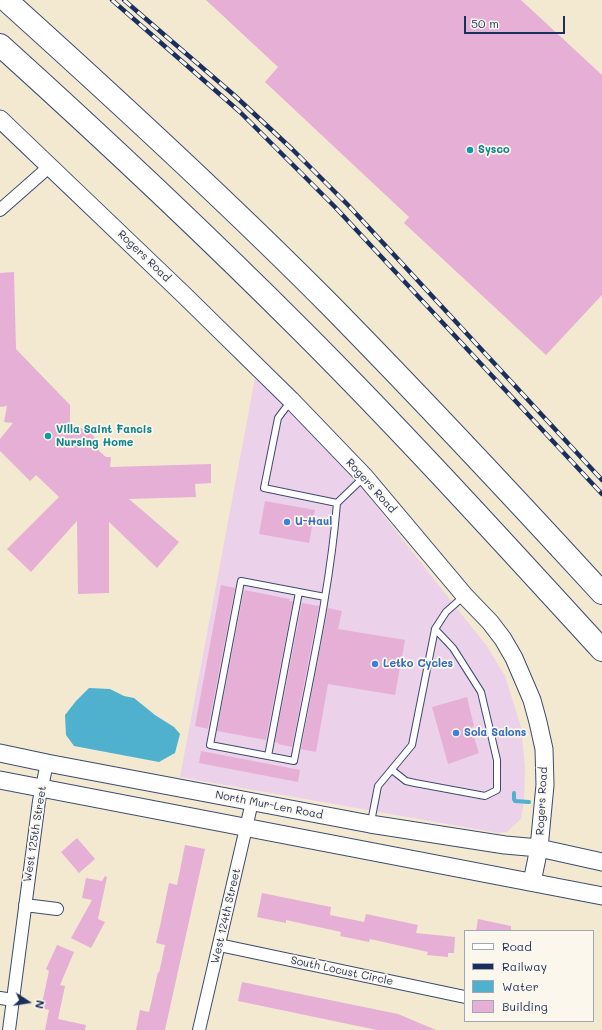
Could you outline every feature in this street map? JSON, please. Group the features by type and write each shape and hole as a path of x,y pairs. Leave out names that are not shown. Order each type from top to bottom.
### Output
{"highway":[{"path":"6,0 158,138 331,306 530,514 602,593"},
{"path":"0,46 81,118 302,332 384,416 602,650"}],"main road":[{"name":"Rogers Road","path":"0,119 183,294 291,400 365,477 503,639 514,658 534,708 544,749 545,785 539,848 532,882"},
{"name":"North Mur-Len Road","path":"0,753 370,824 505,846 539,848 602,862"},
{"path":"0,780 602,896"}],"street":[{"path":"0,210 50,166"},
{"name":"West 125th Street","path":"9,1030 24,905 42,789 48,763"},
{"name":"West 124th Street","path":"199,1030 252,802"},
{"path":"24,905 57,909"},
{"name":"South Locust Circle","path":"219,945 464,997"},
{"path":"0,998 13,1000"}],"lane":[{"path":"291,400 278,418 264,488 337,503"},
{"path":"325,597 241,581 210,745 294,761 325,597 334,540 337,503 365,477"},
{"path":"268,756 299,592"},
{"path":"370,824 378,786 412,745 435,629 446,612 465,596"},
{"path":"392,770 406,781 431,786 485,796 497,790 497,760 481,692 453,648 435,629"}],"shaded area":[{"path":"255,378 285,406 358,483 486,645 505,676 521,727 525,767 524,802 521,819 507,832 498,833 180,777"}],"water":[{"path":"89,688 110,689 124,696 134,698 155,715 174,727 180,734 175,753 159,762 74,746 66,735 65,715"}],"building":[{"name":"Sysco","path":"206,0 521,0 602,75 602,295 546,355 404,223 409,217 265,82 278,67"},
{"name":"Villa Saint Fancis Nursing Home","path":"14,272 16,349 70,405 70,423 91,433 97,441 99,451 106,457 111,457 110,467 211,464 211,483 195,484 196,497 129,499 179,542 157,568 109,522 109,593 78,594 77,521 31,572 7,549 59,497 36,475 30,481 0,451 0,439 13,423 4,422 7,406 0,407 0,273"},
{"name":"U-Haul","path":"265,501 315,510 309,543 259,534"},
{"path":"221,585 235,588 208,729 195,726"},
{"path":"244,590 290,599 289,601 293,601 266,740 217,731"},
{"path":"302,603 319,606 292,747 275,742"},
{"path":"328,608 342,611 338,629 405,640 395,695 328,684 316,752 301,749"},
{"name":"Sola Salons","path":"467,697 474,726 471,728 479,753 448,764 432,707"},
{"path":"201,751 300,770 298,782 199,763"},
{"path":"77,838 95,859 79,873 61,852"},
{"path":"185,845 205,849 165,1030 136,1030 140,1010 149,1012 165,945 156,943 169,883 177,885"},
{"path":"105,876 107,877 98,919 105,922 91,948 71,938 92,900 82,898 86,878 102,881"},
{"path":"262,893 331,907 330,915 364,922 366,914 418,925 416,933 455,937 454,953 448,953 448,957 427,955 428,952 370,939 369,942 340,936 341,932 286,920 286,923 257,917"},
{"path":"478,919 511,926 511,930 476,930"},
{"path":"57,945 74,952 60,985 65,986 58,1019 86,1025 85,1030 45,1030 49,1010 41,1008 49,971 46,969"},
{"path":"242,982 398,1014 436,1030 377,1030 238,1001"}],"waterway":[{"path":"514,793 515,801 529,802"}],"railway":[{"path":"112,0 240,112 335,207 602,494"},
{"path":"124,0 234,95 292,149 348,205 602,480"}],"place":[{"name":"Sysco","path":"470,150"},
{"name":"Villa Saint Fancis Nursing Home","path":"48,436"},
{"name":"U-Haul","path":"287,522"},
{"name":"Letko Cycles","path":"375,664"},
{"name":"Sola Salons","path":"456,733"}]}
